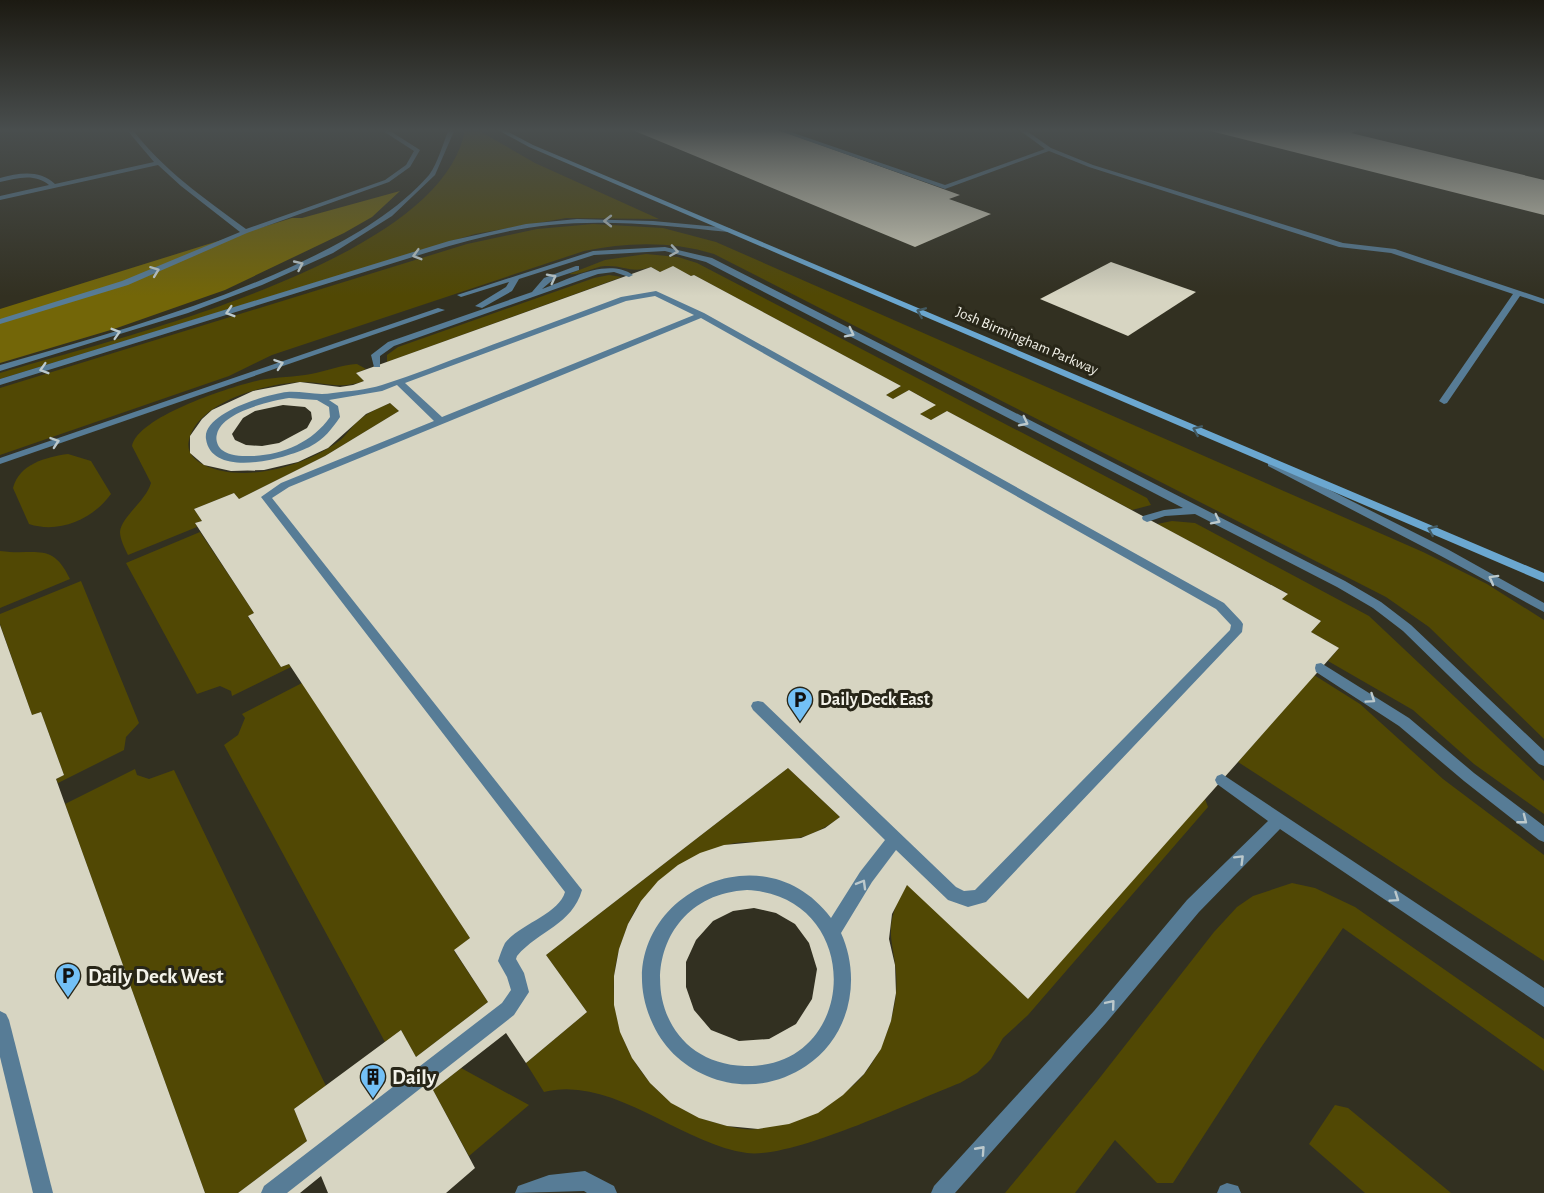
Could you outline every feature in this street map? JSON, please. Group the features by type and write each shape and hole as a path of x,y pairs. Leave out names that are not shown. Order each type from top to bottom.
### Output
{"main road":[{"name":"Josh Birmingham Parkway","path":"621,185 1544,578"}],"lane":[{"path":"0,198 60,185"},
{"path":"187,185 245,232"},
{"path":"0,322 125,283 245,232 378,185"},
{"path":"0,368 209,304 326,252 378,222 412,198 424,185"},
{"path":"936,185 945,188 954,185"},
{"path":"1150,185 1341,245 1392,251 1544,302"},
{"path":"0,382 449,245 526,226 577,221 632,221 729,230"},
{"path":"601,259 638,249"},
{"path":"461,295 593,253 638,249 680,252 709,260 1197,510 1377,605 1407,628 1544,760"},
{"path":"534,294 539,285 548,279 576,268"},
{"path":"377,365 375,355 391,344 597,272 615,270 629,275"},
{"path":"469,301 515,279"},
{"path":"478,306 509,289 515,279"},
{"path":"1444,401 1518,293"},
{"path":"321,398 331,404 336,413 333,424 324,435 307,446 287,454 244,460 227,457 216,450 211,442 213,431 221,421 251,403 289,395 321,398 372,392 638,295 662,295 1220,606 1237,624 1236,632 980,897 960,899 758,706"},
{"path":"354,339 394,318 433,304"},
{"path":"0,461 441,310"},
{"path":"271,1193 508,1009 520,992 515,973 507,961 510,949 565,908 574,896 574,890 266,498 285,484 701,315"},
{"path":"354,339 408,331 449,316"},
{"path":"399,382 440,421"},
{"path":"1251,453 1380,522 1445,553 1544,608"},
{"path":"1147,518 1164,513 1197,510"},
{"path":"1321,668 1404,722 1469,777 1544,835"},
{"path":"1222,780 1544,998"},
{"path":"941,1193 1100,1017 1193,906 1279,820"},
{"path":"832,932 866,877 895,839"},
{"path":"742,882 772,883 800,896 823,916 832,932 838,944 844,977 838,1011 821,1040 794,1064 762,1075 728,1076 697,1064 673,1043 657,1015 650,983 655,952 668,924 688,903 723,886 742,882"},
{"path":"0,1020 43,1193"},
{"path":"525,1193 549,1185 585,1181 607,1193"}],"shaded area":[{"path":"435,185 583,185 659,219 566,218 475,234 0,379 0,373 191,316 267,288 338,256 399,218"},
{"path":"400,191 372,217 344,233 225,290 114,329 0,363 0,309 292,218 302,218"},
{"path":"593,224 663,228 716,242 1423,552 1487,584 1544,620 1544,739 1429,627 1386,597 714,254 682,247 649,244 584,251 272,355 229,376 0,455 0,388 467,244 537,229"},
{"path":"646,254 678,257 697,263 1147,498 1151,505 1132,510 947,411 931,420 920,414 935,404 909,390 893,399 886,395 901,386 694,275 691,276 674,267 660,272 651,267 638,270 605,266 578,274 569,274 605,260"},
{"path":"609,275 622,277 387,362 387,355 398,347 594,278"},
{"path":"357,364 366,369 356,373 364,381 355,384 288,383 254,391 220,405 195,426 188,444 190,451 200,463 220,470 237,473 274,470 310,458 325,450 342,439 362,418 390,403 399,411 325,456 239,499 234,493 194,509 202,521 195,523 197,527 128,555 121,538 121,526 151,483 132,446 138,435 151,424 188,404 247,383 311,374"},
{"path":"68,454 91,461 111,494 95,511 74,522 52,527 29,524 13,488 16,480 27,467 34,463"},
{"path":"1172,521 1195,523 1369,616 1544,781 1544,814 1474,764 1413,710 1328,661 1339,648 1311,632 1321,621 1282,599 1287,593 1157,524"},
{"path":"200,532 254,613 248,617 281,667 289,664 291,667 232,696 231,691 220,686 197,694 126,563"},
{"path":"0,551 49,555 57,559 70,579 0,608"},
{"path":"81,581 139,723 126,737 124,750 58,783 56,779 64,775 41,712 32,715 0,624 0,614"},
{"path":"1314,675 1360,704 1443,779 1544,855 1544,961 1238,762"},
{"path":"302,683 470,938 454,951 488,1002 416,1057 401,1030 385,1042 224,745 238,735 245,718 242,714"},
{"path":"788,768 840,817 813,833 795,839 728,844 681,872 646,897 638,906 626,929 615,967 614,995 618,1023 628,1050 643,1074 662,1095 686,1111 713,1122 741,1129 758,1129 769,1126 836,1097 851,1087 865,1073 886,1036 895,1005 896,978 891,928 898,902 907,885 1205,799 1208,807 1028,1015 1003,1038 991,1059 977,1073 960,1083 822,1138 793,1147 747,1153 722,1147 621,1101 595,1093 570,1089 544,1092 526,1063 587,1012 546,955"},
{"path":"135,769 137,775 149,779 174,770 326,1086 294,1109 307,1141 238,1193 205,1193 65,804"},
{"path":"1292,883 1315,888 1355,907 1544,1039 1544,1071 1343,928 1260,1049 1173,1183 1157,1183 1115,1140 1075,1193 1005,1193 1098,1080 1214,932 1237,907 1253,896"},
{"path":"461,1068 529,1105 469,1156 433,1090"},
{"path":"1335,1105 1348,1108 1451,1193 1365,1193 1309,1144"}],"building":[{"path":"764,185 931,185 960,195 949,199 991,214 915,247"},
{"path":"1424,185 1544,185 1544,215"},
{"path":"1111,262 1196,292 1128,336 1040,299"},
{"name":"Daily Deck East","path":"673,266 691,276 694,275 901,386 886,395 893,399 909,390 936,405 920,414 931,420 947,411 1288,594 1282,599 1321,621 1311,632 1339,648 1028,999 907,885 892,914 889,939 895,965 896,993 891,1021 881,1049 864,1074 843,1095 818,1113 789,1124 758,1129 727,1126 699,1118 671,1103 650,1083 632,1058 620,1032 614,1005 614,976 619,949 628,924 641,901 658,881 678,865 700,853 724,845 801,838 825,828 840,817 788,768 546,955 587,1012 526,1063 506,1033 433,1090 475,1168 446,1193 328,1193 321,1176 300,1193 238,1193 307,1141 294,1109 401,1030 416,1057 488,1002 454,950 470,938 289,664 281,667 248,616 254,613 195,523 202,521 194,509 234,493 239,499 325,456 399,411 390,403 366,414 328,448 298,462 264,470 231,471 204,465 190,453 190,436 202,419 212,410 253,391 300,382 340,387 353,385 364,381 356,373 651,267 660,272","holes":["283,405 305,407 311,412 312,419 307,428 279,443 262,446 246,445 235,440 232,434 243,418 255,411","754,908 776,913 795,924 809,943 817,969 812,999 796,1024 769,1039 739,1041 711,1030 694,1010 686,987 686,962 696,940 713,921 733,911"]},
{"name":"Daily Deck West","path":"0,625 32,715 41,712 64,775 56,779 205,1193 0,1193"}],"place":[{"name":"Daily Deck East","path":"800,723"},
{"name":"Daily Deck West","path":"68,999"},
{"name":"Daily","path":"373,1100"}]}
